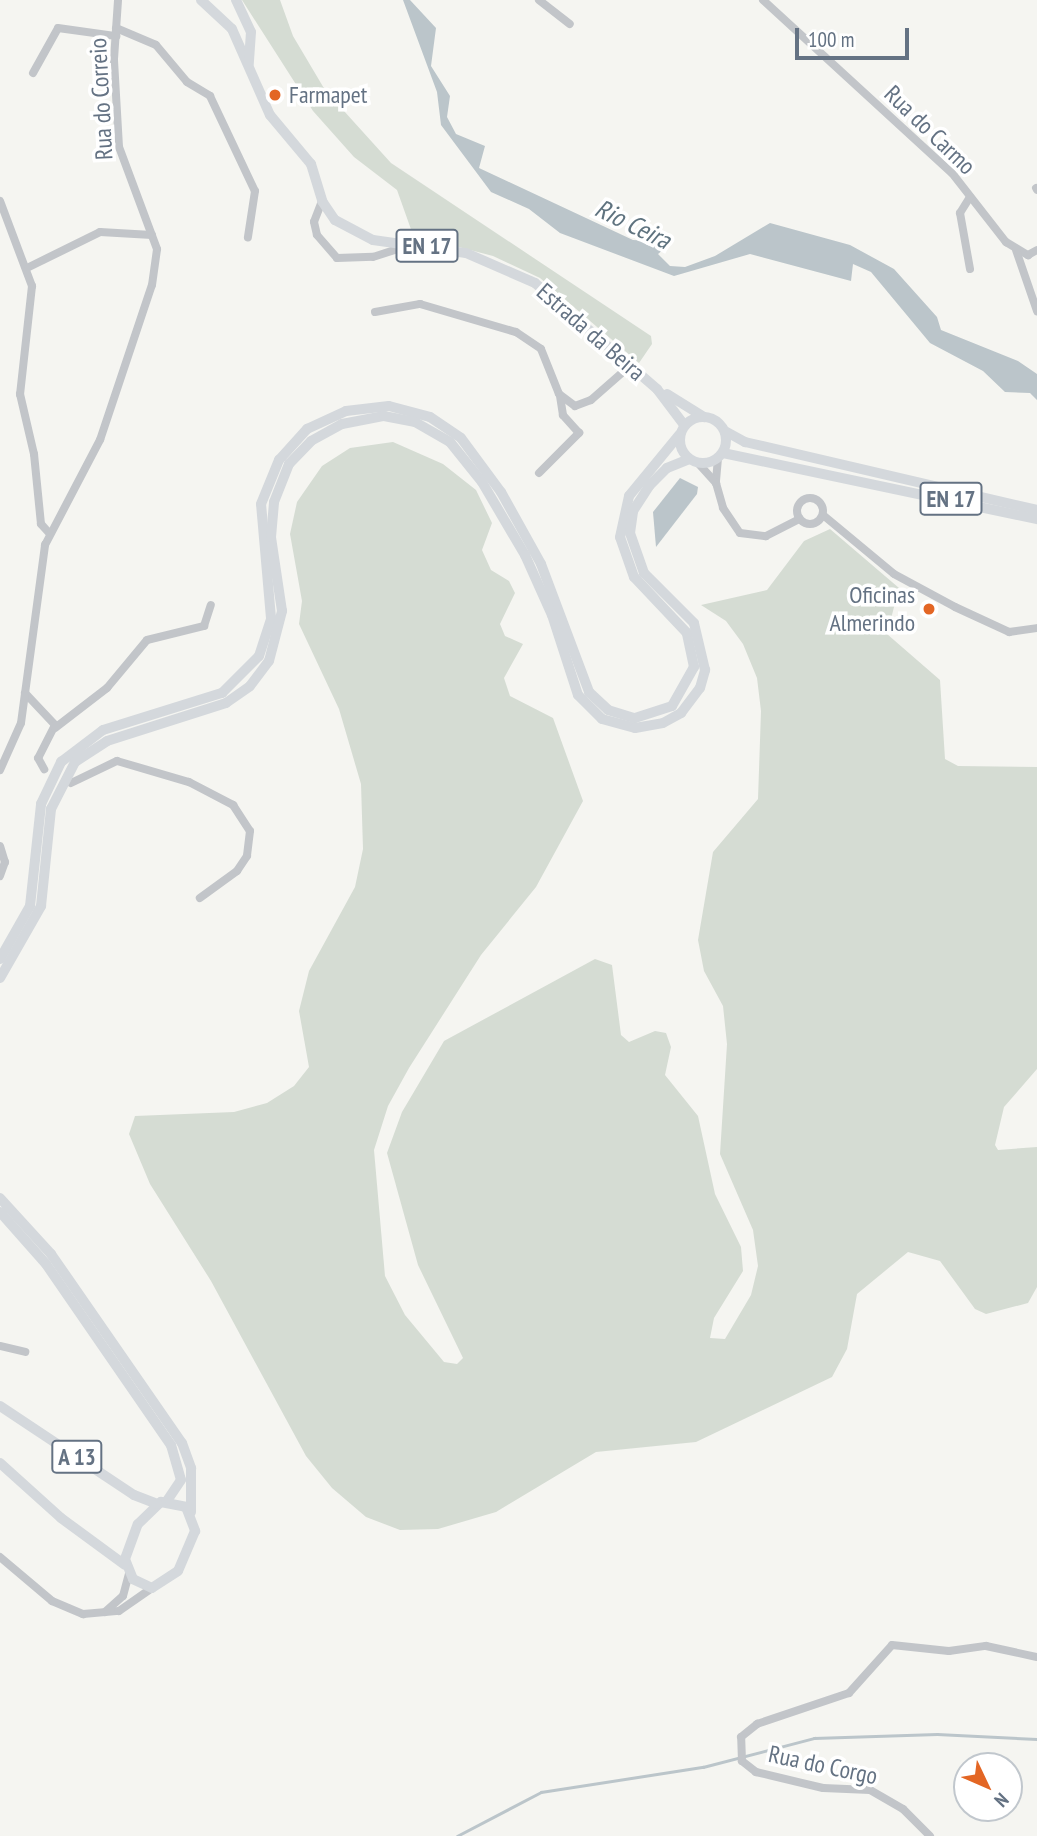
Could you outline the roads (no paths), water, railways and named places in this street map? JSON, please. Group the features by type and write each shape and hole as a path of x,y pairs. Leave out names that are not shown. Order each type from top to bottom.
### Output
{"highway":[{"name":"A 13","path":"0,1406 134,1495 162,1502"},
{"name":"A 13","path":"0,1463 61,1518 127,1569"}],"main road":[{"name":"Estrada da Beira","path":"201,0 221,15 236,39 270,115 311,164 322,201 335,220 359,236 466,253 535,283 657,389 724,430"},
{"path":"236,0 253,43 249,65"},
{"path":"236,39 253,43"},
{"name":"Estrada da Beira","path":"657,389 683,430 693,461"},
{"path":"0,959 32,898 41,804 61,762 103,730 222,693 260,656 271,618 261,504 279,460 307,429 346,411 388,406 430,417 461,438 502,492 541,564 589,692 608,710 635,718 672,706 694,667 687,633 634,577 620,537 628,496 683,430 704,417"},
{"path":"0,978 41,906 51,809 68,770 107,741 226,703 250,686 269,662 282,611 271,537 274,502 289,464 311,441 342,424 384,416 415,422 450,442 482,482 525,555 552,615 578,695 602,719 635,728 663,723 681,713 700,688 705,670 694,623 644,573 630,533 633,512 649,486 667,468 720,456 724,430"},
{"name":"EN 17","path":"724,430 754,443 1037,510"},
{"name":"EN 17","path":"720,456 751,458 1037,519"},
{"path":"0,1198 51,1254 176,1432 191,1468 194,1539 177,1571 152,1588 127,1569 128,1546 145,1514 162,1502 181,1480 171,1445 46,1264 0,1212"},
{"path":"162,1502 191,1512"}],"street":[{"name":"Rua do Correio","path":"50,533 100,440 152,285 157,250 119,147 116,32 118,0"},
{"path":"539,0 570,23"},
{"name":"Rua do Carmo","path":"763,0 952,173 1016,250"},
{"path":"33,73 58,29 116,32 156,45 187,82 210,96 255,191 248,237"},
{"path":"970,197 960,213 970,269"},
{"path":"0,201 29,267 32,286 20,394 41,524 50,533 18,739 0,769"},
{"path":"322,201 314,222 317,235 337,258 373,257 410,244"},
{"path":"29,267 100,232 152,234"},
{"path":"1016,250 1028,255 1037,250"},
{"path":"1016,250 1037,311"},
{"path":"375,312 419,304 516,331 545,355 559,394 563,415 579,433 539,473"},
{"path":"559,394 569,404 582,405 631,365"},
{"path":"720,456 716,483 727,518 745,535 766,536 800,519 813,524 823,515"},
{"path":"693,461 716,483"},
{"path":"800,519 798,505 807,498 822,503 823,515 894,574 1009,632 1037,628"},
{"path":"44,769 38,758 55,728 107,688 147,640 204,626 211,605"},
{"path":"25,693 55,728"},
{"path":"71,783 117,761 189,782 233,805 250,831 247,856 237,871 200,898"},
{"path":"0,846 5,862 0,876"},
{"path":"0,1346 25,1352"},
{"path":"0,1557 63,1607 102,1614 119,1611 152,1588"},
{"path":"102,1614 123,1597 127,1569"},
{"name":"Rua do Corgo","path":"930,1836 903,1809 870,1790 824,1788 748,1767 739,1745 757,1724 849,1693 892,1645 949,1651 986,1646 1037,1657"}],"waterway":[{"path":"457,1836 541,1792 703,1767 814,1738 937,1734 1037,1739"}],"place":[{"name":"Farmapet","path":"275,95"},
{"name":"Oficinas Almerindo","path":"929,609"}],"water label":[{"name":"Rio Ceira","path":"633,224"}]}
